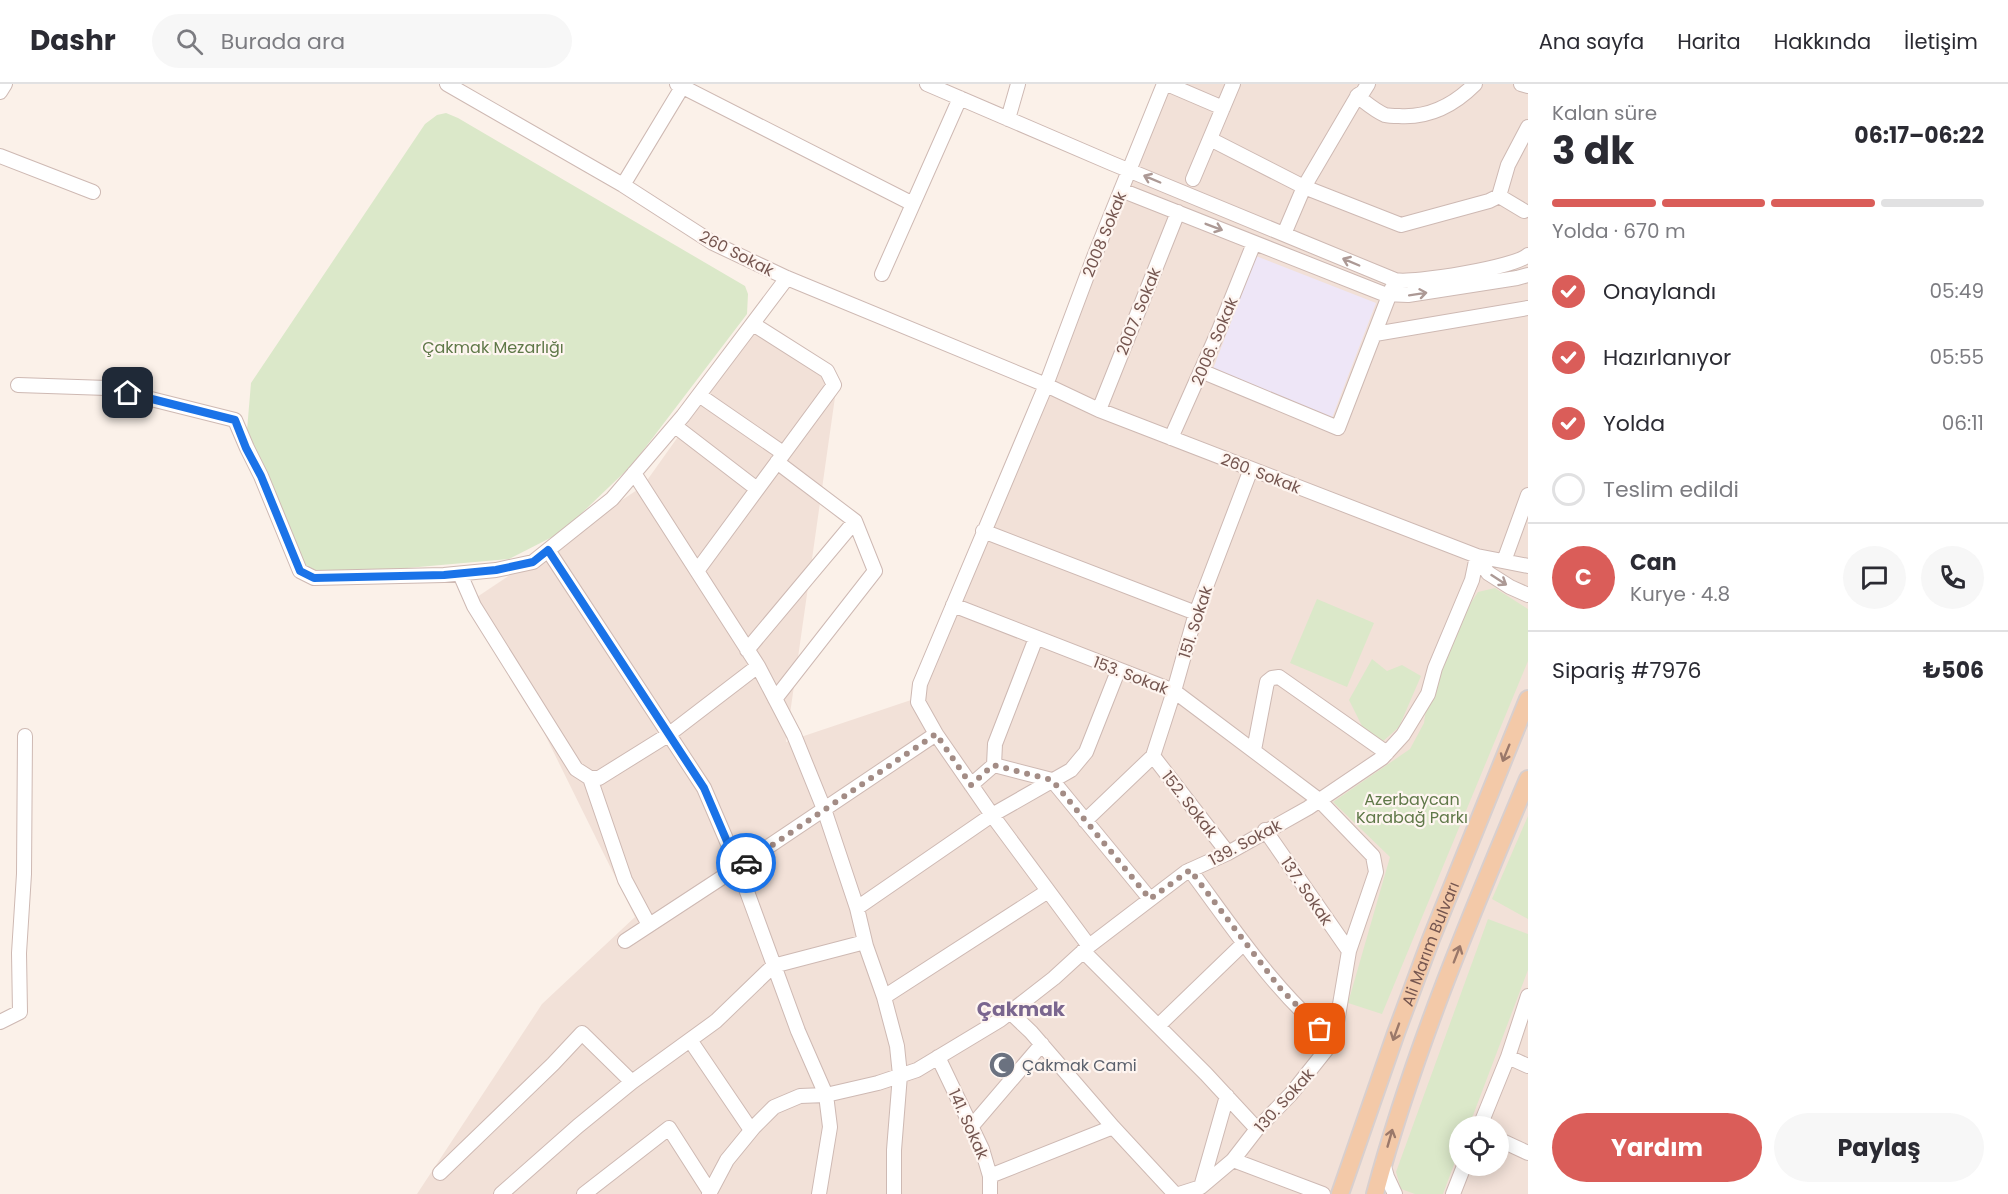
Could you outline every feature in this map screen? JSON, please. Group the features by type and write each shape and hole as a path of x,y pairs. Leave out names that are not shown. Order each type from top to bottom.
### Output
{"main road":[{"name":"Ali Marım Bulvarı","path":"1341,1194 1424,960 1528,699"},
{"name":"Ali Marım Bulvarı","path":"1375,1194 1392,1131 1430,1024 1488,874 1528,779"}],"street":[{"path":"0,92 5,84"},
{"name":"260 Sokak","path":"447,84 622,185 713,243 787,278 1046,385"},
{"path":"927,84 1395,280 1411,281 1498,267 1519,261 1528,255"},
{"path":"1008,118 1018,84"},
{"path":"1166,84 1222,108"},
{"name":"2008 Sokak","path":"1166,84 1121,190 1046,385 920,684 918,702 936,734 1048,891 1086,949 1257,1129"},
{"path":"1193,179 1233,84"},
{"path":"1358,92 1363,92 1368,84"},
{"path":"1358,92 1385,115 1412,117 1430,114 1448,105 1463,97 1475,84"},
{"path":"1521,84 1528,86"},
{"path":"622,185 681,85 913,204"},
{"path":"1284,234 1304,187 1358,92"},
{"path":"882,274 960,98"},
{"path":"1210,139 1304,187 1401,225 1489,201 1499,196 1508,165 1528,127"},
{"path":"0,156 93,192"},
{"path":"1121,190 1390,295 1408,296 1528,275"},
{"path":"1499,196 1524,211"},
{"name":"2007. Sokak","path":"1099,410 1178,212"},
{"name":"2006. Sokak","path":"1172,438 1254,243"},
{"path":"18,386 107,388 235,420 300,571 314,578 444,575 496,570 533,562 612,499 675,426 787,278"},
{"path":"1202,371 1338,429 1395,280"},
{"path":"1374,334 1528,308"},
{"path":"697,571 834,386 827,371 753,324"},
{"name":"260. Sokak","path":"1046,385 1099,410 1478,555 1528,566"},
{"path":"699,395 780,458 855,521 874,571 775,699"},
{"path":"675,426 757,489"},
{"name":"151. Sokak","path":"1085,821 1153,756 1196,613 1251,469"},
{"path":"634,473 758,666 794,735 824,809 857,908 897,1046 900,1076 894,1150 894,1194"},
{"path":"1504,561 1528,495"},
{"path":"747,650 855,521"},
{"path":"983,531 1196,613"},
{"path":"548,550 704,788 738,867 798,1031 826,1095 830,1127 819,1194"},
{"path":"1478,555 1488,573 1528,595"},
{"name":"139. Sokak","path":"710,1193 728,1160 751,1130 774,1107 800,1096 826,1095 917,1070 1010,1012 1054,978 1086,949 1190,870 1228,853 1319,800 1382,758 1403,735 1428,694 1435,668 1472,580 1478,555"},
{"path":"460,574 474,606 576,769 590,778 598,778 668,735 758,666"},
{"name":"153. Sokak","path":"953,605 1174,691 1319,800 1373,856 1376,872"},
{"path":"971,785 993,765 995,744 1036,638"},
{"path":"857,908 992,815 1071,770 1086,752 1118,671"},
{"path":"1254,750 1267,682 1279,677 1387,753"},
{"path":"625,941 936,734"},
{"path":"0,1022 20,1012 19,953 24,874 25,736"},
{"name":"152. Sokak","path":"1153,756 1228,853"},
{"path":"993,765 1052,780 1150,899"},
{"path":"590,778 625,880 649,926"},
{"name":"137. Sokak","path":"1266,830 1349,951"},
{"path":"1190,870 1280,988 1334,1040"},
{"name":"130. Sokak","path":"1182,1193 1201,1187 1233,1160 1257,1129 1291,1094 1334,1040 1349,951 1376,872"},
{"path":"884,997 1048,891"},
{"path":"501,1194 632,1082 716,1021 773,966 865,942"},
{"path":"1158,1026 1244,943"},
{"path":"1484,1116 1508,1057 1528,996"},
{"path":"1010,1012 1042,1044 1113,1127 1182,1193"},
{"path":"440,1173 582,1033 632,1082"},
{"path":"690,1040 751,1130"},
{"path":"971,1127 1042,1044"},
{"name":"141. Sokak","path":"938,1057 982,1149 990,1176 990,1194"},
{"path":"1508,1057 1528,1066"},
{"path":"1201,1187 1227,1096"},
{"path":"990,1176 1113,1127"},
{"path":"584,1194 669,1128 710,1193"},
{"path":"1509,1144 1528,1153"},
{"path":"1233,1160 1323,1194"},
{"path":"1383,1162 1395,1194"},
{"path":"1453,1194 1460,1176"}],"shaded area":[{"path":"1157,84 1528,84 1528,1194 417,1194 542,1004 635,917 477,597 643,486 761,320 838,376 786,742 914,699"},
{"path":"1256,256 1376,303 1332,418 1213,369"}],"green space":[{"name":"Çakmak Mezarlığı","path":"446,113 745,286 748,294 747,314 632,465 562,532 509,559 328,575 304,566 247,430 251,383 425,124 437,115"},
{"name":"Azerbaycan Karabağ Parkı","path":"1495,588 1528,609 1528,661 1382,1014 1348,1003 1390,857 1333,802 1410,749 1424,723 1428,694 1463,615 1478,592"},
{"path":"1317,599 1374,623 1347,687 1290,663"},
{"path":"1372,659 1387,671 1402,665 1421,676 1399,727 1380,744 1366,734 1349,700"},
{"path":"1528,816 1528,919 1492,899"},
{"path":"1488,919 1528,934 1528,970 1473,1116 1449,1116 1450,1176 1443,1194 1415,1194 1401,1189 1396,1172"}],"way so far":[{"path":"746,863 936,734 971,785 993,765 1052,780 1150,899 1190,870 1280,988 1320,1029"}],"place":[{"name":"Çakmak Cami","path":"1002,1065"}],"district":[{"name":"Çakmak","path":"1021,1009"}],"route":[{"path":"128,393 235,420 300,571 314,578 444,575 496,570 533,562 548,550 704,788 738,867 746,863"}]}
